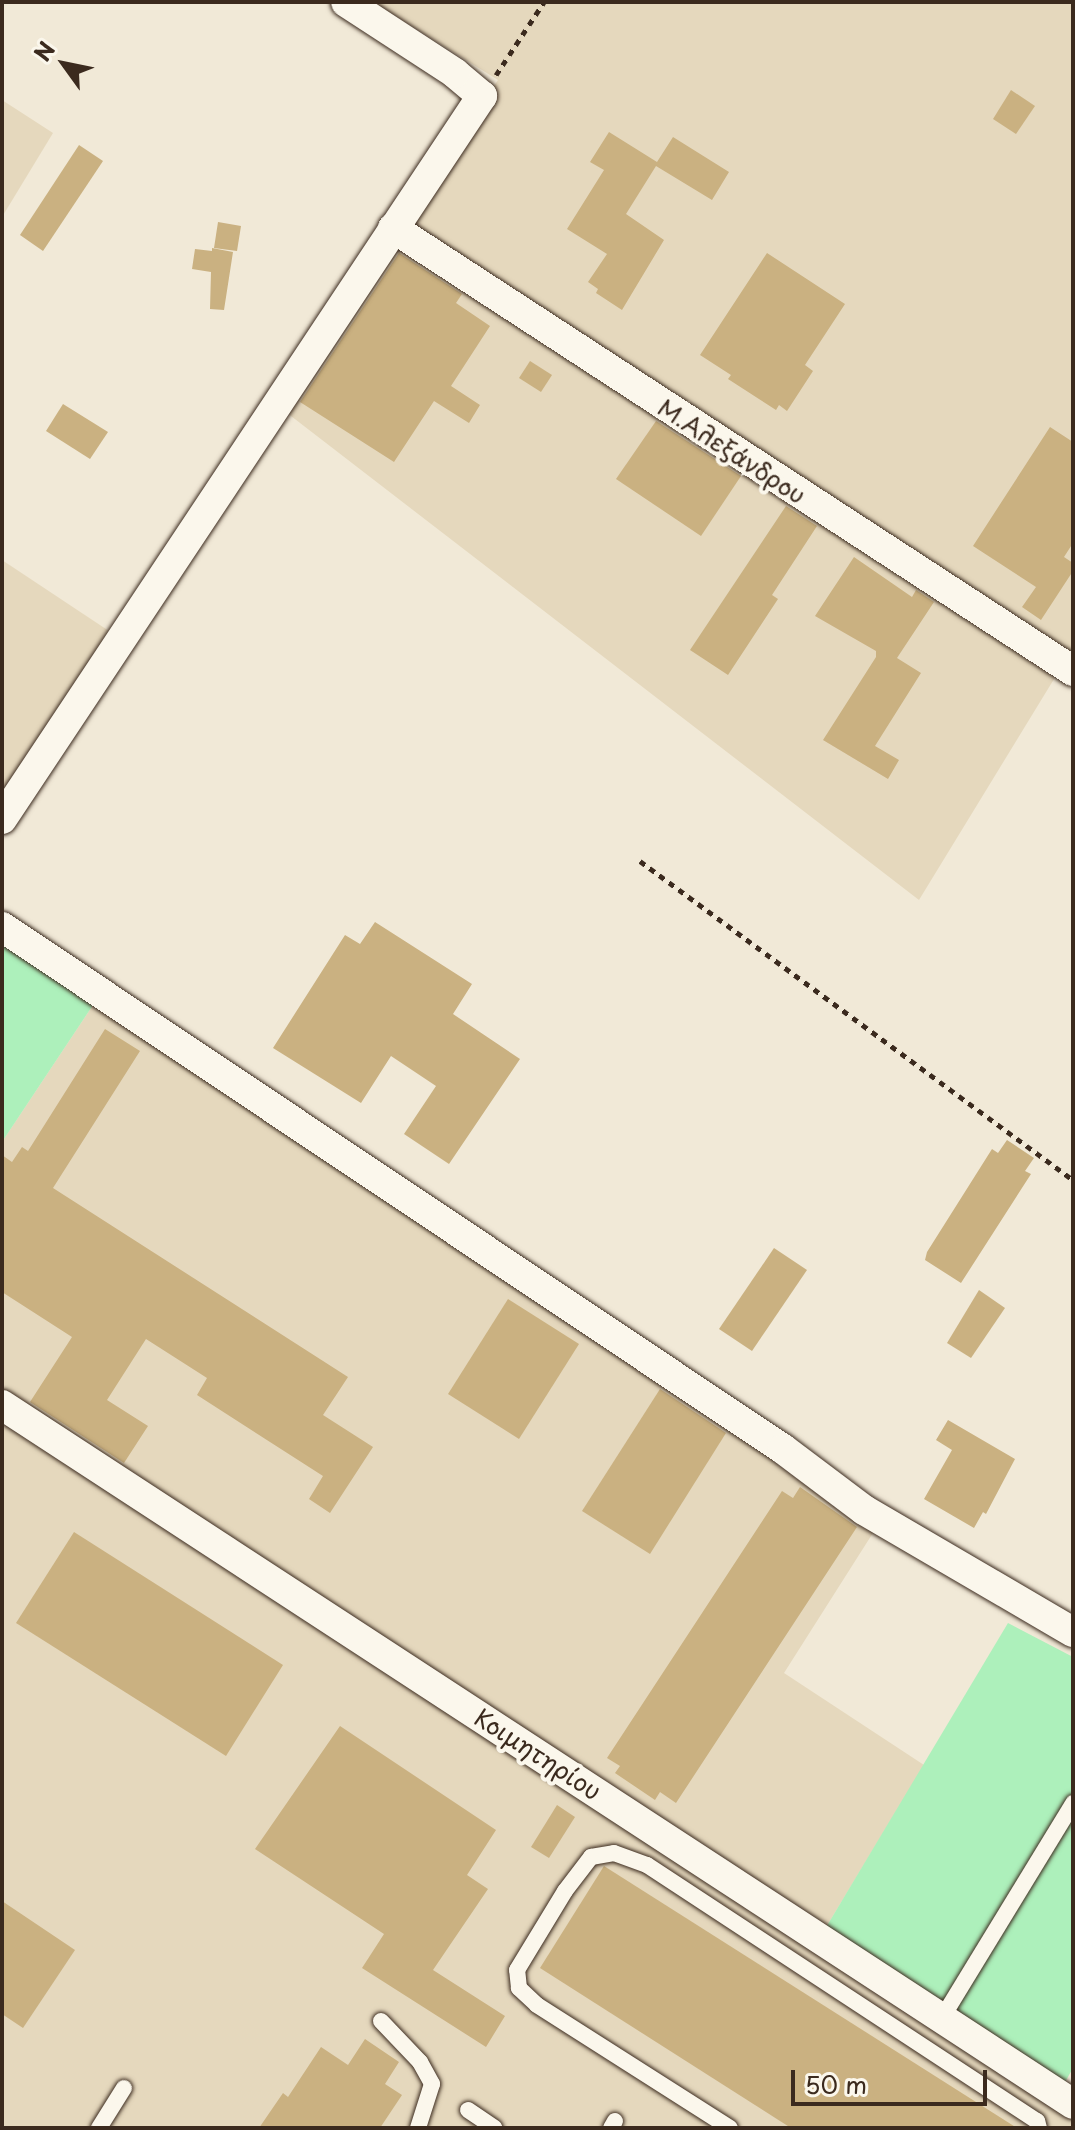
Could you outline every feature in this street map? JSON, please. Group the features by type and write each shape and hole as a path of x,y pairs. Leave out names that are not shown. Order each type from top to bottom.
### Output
{"street":[{"path":"2,819 482,96 455,73 346,2"},
{"name":"Μ.Αλεξάνδρου","path":"393,228 1073,671"},
{"path":"2,927 783,1449 864,1510 1073,1632"},
{"name":"Κοιμητηρίου","path":"2,1405 1073,2104"}],"lane":[{"path":"942,2018 1073,1803"},
{"path":"730,2128 537,2005 519,1988 517,1970 565,1891 591,1857 614,1853 647,1865 1037,2121 1039,2128"},
{"path":"381,2021 420,2062 432,2084 418,2128"},
{"path":"99,2128 124,2088"},
{"path":"468,2110 495,2128"}],"path":[{"path":"482,96 544,2"},
{"path":"640,861 1073,1180"}],"shaded area":[{"path":"373,2 1073,2 1073,648 919,900 278,406 498,80"},
{"path":"2,100 53,133 2,217"},
{"path":"2,560 118,637 2,812"},
{"path":"95,1002 878,1525 784,1673 924,1765 822,1934 2,1396 2,1142"},
{"path":"2,1417 1073,2114 1073,2128 2,2128"}],"green space":[{"path":"2,939 95,1002 2,1142"},
{"path":"1008,1623 1073,1657 1073,2068 1064,2084 822,1934"}],"building":[{"path":"1011,90 1035,106 1016,134 993,119"},
{"path":"609,132 657,162 673,137 729,172 712,200 656,166 626,214 664,240 622,310 596,293 598,289 588,282 607,254 567,229 604,170 590,162"},
{"path":"79,145 103,161 43,251 20,235"},
{"path":"218,222 241,226 237,251 214,248"},
{"path":"212,248 233,252 224,310 210,309 211,272 192,269 195,249 212,251"},
{"path":"399,253 462,294 456,303 490,326 451,386 480,405 469,423 434,401 394,462 300,402"},
{"path":"767,253 845,304 805,365 813,371 787,411 779,405 776,410 728,379 731,375 700,355"},
{"path":"530,361 552,375 541,392 519,378"},
{"path":"63,404 108,432 90,459 46,431"},
{"path":"656,421 741,476 701,536 616,479"},
{"path":"1050,427 1073,442 1073,543 1064,557 1073,563 1073,571 1041,620 1022,607 1036,587 973,546"},
{"path":"786,506 817,526 772,595 778,599 728,675 690,650"},
{"path":"854,557 912,597 916,590 934,602 897,658 921,673 875,746 899,760 888,779 823,740 876,657 876,651 815,616"},
{"path":"375,922 472,984 453,1014 520,1059 449,1164 404,1134 436,1086 391,1056 361,1103 273,1048 345,935 360,944"},
{"path":"105,1029 140,1051 53,1188 348,1377 323,1415 373,1447 330,1513 309,1499 323,1476 197,1395 207,1378 146,1339 107,1400 148,1426 124,1463 30,1402 72,1337 2,1292 2,1155 12,1162 22,1147 28,1151"},
{"path":"1007,1140 1034,1158 1025,1171 1031,1174 961,1283 925,1260 927,1252 992,1149 998,1153"},
{"path":"774,1248 807,1270 752,1351 719,1329"},
{"path":"979,1290 1005,1308 971,1358 947,1343"},
{"path":"508,1299 579,1344 519,1439 448,1394"},
{"path":"660,1389 726,1433 650,1554 582,1511"},
{"path":"948,1420 1015,1459 986,1514 983,1512 974,1528 924,1499 952,1450 936,1440"},
{"path":"800,1487 857,1527 676,1803 660,1792 655,1800 615,1773 620,1766 607,1758 782,1491 793,1498"},
{"path":"74,1532 283,1665 226,1756 16,1623"},
{"path":"340,1726 496,1830 467,1875 488,1889 433,1970 505,2016 486,2047 362,1968 384,1934 255,1849"},
{"path":"557,1805 575,1817 549,1858 531,1847"},
{"path":"604,1866 1017,2128 791,2128 540,1968"},
{"path":"2,1901 75,1950 23,2028 2,2014"},
{"path":"365,2039 399,2062 385,2084 402,2095 380,2128 259,2128 283,2093 288,2097 321,2047 348,2065"}]}
